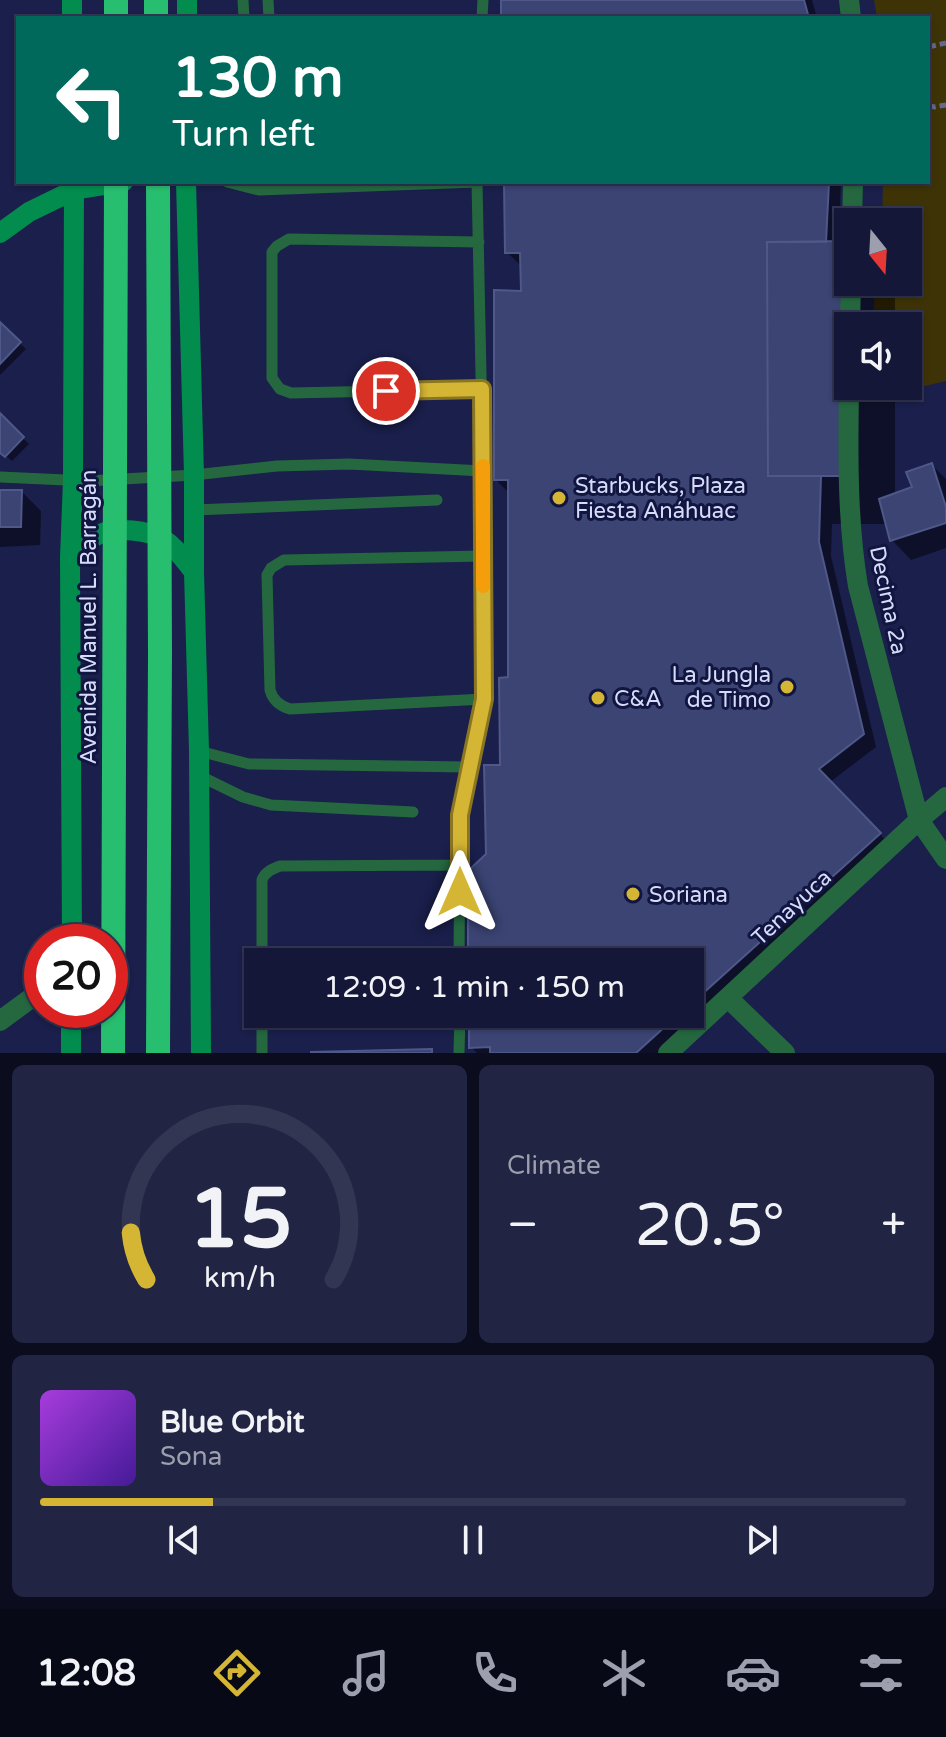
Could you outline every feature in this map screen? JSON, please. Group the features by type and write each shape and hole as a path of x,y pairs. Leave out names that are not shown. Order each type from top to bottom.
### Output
{"highway":[{"name":"Avenida Manuel L. Barragán","path":"113,1053 116,184"},
{"path":"158,184 158,1053"}],"street":[{"path":"0,233 74,186 98,184"},
{"path":"186,184 195,510 201,1053"},
{"path":"852,208 853,184"},
{"path":"72,924 70,558 74,186"},
{"name":"Decima 2a","path":"849,400 848,464 855,571 919,820"},
{"path":"70,558 100,533 122,530 143,532 162,539 194,572"},
{"name":"Tenayuca","path":"668,1053 946,797"},
{"path":"919,820 946,859"},
{"path":"728,998 785,1053"},
{"path":"0,1021 24,1003"},
{"path":"71,1028 71,1053"}],"lane":[{"path":"235,184 259,190 422,184"},
{"path":"459,948 460,815 484,699 477,184"},
{"path":"479,242 289,239 281,243 272,252 272,378 280,389 291,393 482,389"},
{"path":"0,477 88,481 194,475 277,466 349,464 483,471"},
{"path":"195,510 437,500"},
{"path":"483,556 284,560 271,568 267,575 270,690 281,707 484,699"},
{"path":"199,751 249,764 468,767"},
{"path":"198,775 243,797 271,805 413,812"},
{"path":"262,948 262,880 280,866 460,865"},
{"path":"262,1028 262,1053"},
{"path":"459,1053 460,1028"}],"shaded area":[{"path":"874,0 946,0 946,381 922,387 922,312 873,312 875,296 922,296 922,208 882,208 883,184 930,184 930,16 877,16"}],"building":[{"path":"501,0 804,0 808,16 501,16"},
{"path":"504,184 829,184 826,242 767,242 768,476 821,476 819,542 864,734 819,769 881,833 704,992 704,948 468,948 468,871 486,854 484,765 500,765 499,678 508,677 508,480 494,480 494,290 521,291 520,253 505,253"},
{"path":"834,241 834,296 847,296 847,312 834,312 834,400 847,400 847,476 768,476 767,242"},
{"path":"0,322 21,342 0,364"},
{"path":"0,413 24,437 5,457 0,453"},
{"path":"932,463 946,507 946,523 890,541 879,499 912,487 906,472"},
{"path":"0,490 22,490 21,527 0,527"},
{"path":"469,1028 664,1028 636,1053 490,1053 490,1047 469,1048"},
{"path":"432,1049 432,1053 310,1052"}],"slow traffic":[{"path":"483,466 483,586"}],"place":[{"name":"Starbucks, Plaza Fiesta Anáhuac","path":"559,498"},
{"name":"La Jungla de Timo","path":"787,687"},
{"name":"C&A","path":"598,698"},
{"name":"Soriana","path":"633,894"}],"route":[{"path":"386,391 482,389 484,699 461,801 460,892"}]}
